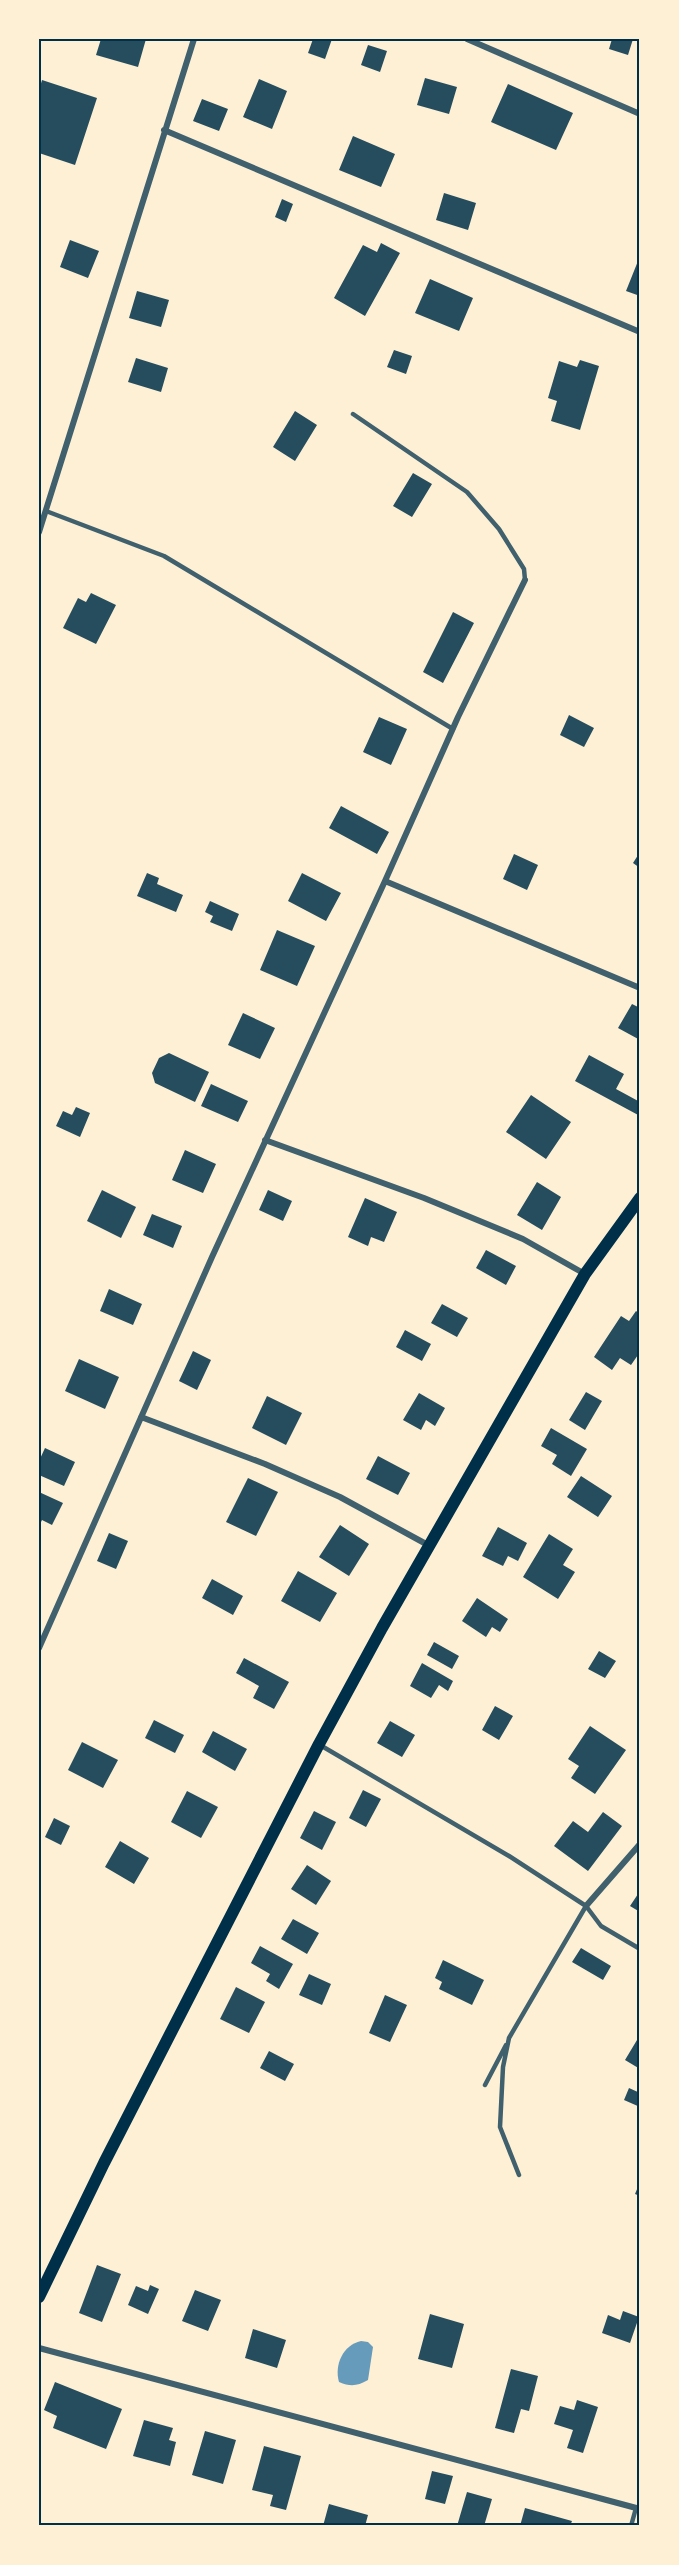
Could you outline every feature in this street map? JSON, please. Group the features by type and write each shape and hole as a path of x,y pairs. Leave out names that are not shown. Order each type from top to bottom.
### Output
{"main road":[{"path":"39,2297 104,2163 319,1744 428,1545 585,1274 640,1198"}],"street":[{"path":"39,532 194,39"},
{"path":"467,39 640,114"},
{"path":"164,130 640,332"},
{"path":"39,1648 141,1417 453,729 525,580"},
{"path":"386,881 640,988"},
{"path":"266,1140 446,1207 523,1239 585,1274"},
{"path":"141,1417 265,1464 340,1497 428,1545"},
{"path":"586,1906 640,1844"},
{"path":"39,2348 638,2508"}],"lane":[{"path":"353,414 467,492 499,529 524,569 525,580"},
{"path":"46,512 164,556 453,729"},
{"path":"319,1744 509,1856 586,1906 600,1926 640,1949"},
{"path":"485,2085 509,2038 586,1906"},
{"path":"509,2038 502,2067 500,2127 519,2175"},
{"path":"631,2526 638,2508"}],"water":[{"path":"361,2341 368,2342 373,2347 368,2380 354,2385 339,2382 338,2369 341,2357 349,2347"}],"building":[{"path":"101,39 146,39 138,67 96,55"},
{"path":"313,39 332,39 325,59 308,53"},
{"path":"612,39 633,39 628,55 609,49"},
{"path":"368,45 387,51 380,72 361,65"},
{"path":"425,78 457,87 449,114 417,105"},
{"path":"259,79 287,91 272,129 243,117"},
{"path":"42,80 97,98 75,165 39,153 39,90"},
{"path":"508,84 573,113 556,150 491,122"},
{"path":"202,99 228,109 219,131 193,121"},
{"path":"353,136 395,154 381,187 339,170"},
{"path":"444,193 476,203 468,230 436,220"},
{"path":"282,199 293,204 286,222 275,217"},
{"path":"70,240 99,251 88,278 60,267"},
{"path":"381,243 400,253 365,316 334,298 363,245 377,252"},
{"path":"640,256 640,296 626,291"},
{"path":"430,279 473,298 459,331 415,313"},
{"path":"137,291 169,300 161,327 129,318"},
{"path":"394,350 412,356 406,374 387,367"},
{"path":"136,358 168,368 161,392 128,382"},
{"path":"580,360 599,366 580,430 551,421 557,401 548,398 559,361 577,367"},
{"path":"295,411 317,425 295,461 273,447"},
{"path":"413,473 432,484 412,517 393,506"},
{"path":"91,593 116,605 96,644 63,628 78,598 86,602"},
{"path":"453,612 474,623 443,683 423,672"},
{"path":"569,715 594,728 584,747 560,735"},
{"path":"379,717 407,729 391,765 363,752"},
{"path":"341,806 389,832 377,854 329,828"},
{"path":"640,852 640,868 633,863"},
{"path":"514,854 538,865 527,890 503,879"},
{"path":"147,873 159,878 157,884 183,895 176,912 137,896"},
{"path":"302,873 341,893 326,921 288,901"},
{"path":"210,901 239,914 232,931 210,922 213,916 205,912"},
{"path":"277,930 315,946 297,986 260,970"},
{"path":"632,1004 640,1008 640,1040 618,1028"},
{"path":"243,1013 275,1028 260,1059 228,1045"},
{"path":"169,1053 209,1072 195,1102 155,1083 152,1073 159,1058"},
{"path":"589,1055 624,1074 616,1089 640,1102 640,1116 575,1081"},
{"path":"211,1084 248,1101 238,1122 201,1106"},
{"path":"531,1095 571,1122 546,1159 506,1132"},
{"path":"76,1107 90,1113 80,1137 56,1126 63,1111 72,1115"},
{"path":"185,1150 216,1164 203,1193 172,1180"},
{"path":"537,1182 561,1197 542,1230 517,1215"},
{"path":"102,1190 136,1207 121,1238 87,1221"},
{"path":"268,1190 292,1201 283,1221 259,1210"},
{"path":"365,1198 397,1212 384,1242 371,1237 368,1246 348,1237"},
{"path":"152,1214 182,1226 173,1248 143,1235"},
{"path":"486,1250 516,1266 506,1285 476,1268"},
{"path":"109,1289 142,1304 133,1325 100,1311"},
{"path":"442,1304 468,1318 457,1337 431,1323"},
{"path":"636,1311 640,1314 640,1352 631,1365 620,1358 612,1370 594,1357 621,1316 629,1321"},
{"path":"405,1330 431,1344 422,1361 396,1347"},
{"path":"193,1351 211,1360 197,1390 179,1381"},
{"path":"79,1359 119,1377 105,1409 65,1391"},
{"path":"586,1392 602,1401 585,1430 569,1420"},
{"path":"419,1393 445,1408 435,1426 426,1420 421,1430 403,1420"},
{"path":"267,1396 302,1413 286,1445 252,1428"},
{"path":"551,1428 587,1449 571,1476 552,1464 557,1455 541,1446"},
{"path":"45,1448 75,1462 64,1486 39,1475 39,1461"},
{"path":"378,1456 410,1473 398,1495 366,1479"},
{"path":"581,1476 612,1496 598,1517 567,1497"},
{"path":"248,1478 278,1492 256,1536 226,1522"},
{"path":"39,1492 63,1503 52,1525 42,1520 39,1526"},
{"path":"340,1525 369,1544 349,1576 319,1557"},
{"path":"498,1527 527,1543 518,1561 508,1556 503,1566 482,1556"},
{"path":"109,1533 128,1541 116,1569 97,1561"},
{"path":"549,1534 573,1549 563,1565 575,1572 558,1599 523,1577"},
{"path":"298,1571 337,1593 320,1622 281,1601"},
{"path":"212,1579 243,1596 233,1615 202,1598"},
{"path":"477,1598 508,1619 500,1632 492,1627 486,1637 462,1621"},
{"path":"434,1642 459,1656 452,1669 427,1655"},
{"path":"599,1651 616,1661 605,1678 588,1669"},
{"path":"244,1658 289,1682 274,1709 253,1698 259,1686 236,1673"},
{"path":"422,1663 453,1681 448,1691 439,1685 431,1698 410,1686"},
{"path":"495,1706 513,1716 499,1740 482,1730"},
{"path":"154,1720 184,1735 175,1753 145,1738"},
{"path":"390,1721 415,1735 402,1757 377,1743"},
{"path":"590,1726 626,1750 595,1794 571,1778 579,1766 568,1759"},
{"path":"213,1731 247,1749 235,1771 202,1752"},
{"path":"82,1742 118,1760 103,1788 68,1770"},
{"path":"363,1790 381,1799 366,1827 349,1818"},
{"path":"187,1791 218,1807 201,1838 171,1822"},
{"path":"314,1811 336,1822 322,1850 300,1838"},
{"path":"603,1812 622,1826 588,1871 554,1846 573,1821 588,1832"},
{"path":"54,1818 70,1826 61,1845 45,1837"},
{"path":"120,1841 149,1858 134,1884 105,1867"},
{"path":"307,1865 331,1881 316,1905 291,1889"},
{"path":"640,1891 640,1912 630,1906"},
{"path":"293,1919 319,1933 307,1954 281,1939"},
{"path":"260,1946 293,1964 279,1989 266,1981 270,1974 251,1963"},
{"path":"581,1948 611,1966 603,1980 572,1962"},
{"path":"443,1960 484,1980 472,2005 439,1989 442,1982 435,1978"},
{"path":"309,1974 331,1984 322,2005 299,1995"},
{"path":"236,1987 265,2002 249,2033 220,2019"},
{"path":"385,1995 407,2005 390,2042 369,2033"},
{"path":"640,2035 640,2069 625,2060"},
{"path":"269,2051 294,2064 285,2081 260,2068"},
{"path":"629,2088 640,2093 640,2107 624,2100"},
{"path":"640,2182 640,2196 635,2194"},
{"path":"97,2265 121,2274 102,2322 79,2313"},
{"path":"150,2285 159,2289 148,2314 128,2305 136,2286 148,2291"},
{"path":"195,2290 221,2300 208,2331 182,2321"},
{"path":"623,2311 639,2317 630,2343 602,2333 608,2315 620,2320"},
{"path":"430,2314 464,2324 452,2368 418,2359"},
{"path":"253,2329 286,2340 277,2368 245,2358"},
{"path":"511,2369 538,2376 529,2411 521,2409 514,2433 495,2428"},
{"path":"55,2382 122,2409 106,2449 53,2428 57,2416 44,2410"},
{"path":"577,2400 598,2407 583,2453 567,2448 573,2430 554,2424 560,2406 574,2410"},
{"path":"144,2420 173,2428 169,2440 176,2442 170,2466 133,2456"},
{"path":"205,2431 236,2440 223,2484 192,2475"},
{"path":"264,2446 301,2456 286,2510 270,2506 273,2495 252,2490"},
{"path":"432,2471 453,2476 445,2504 425,2499"},
{"path":"467,2492 492,2499 484,2526 457,2526"},
{"path":"329,2504 368,2515 365,2526 323,2526"},
{"path":"525,2508 572,2521 570,2526 520,2526"}]}
